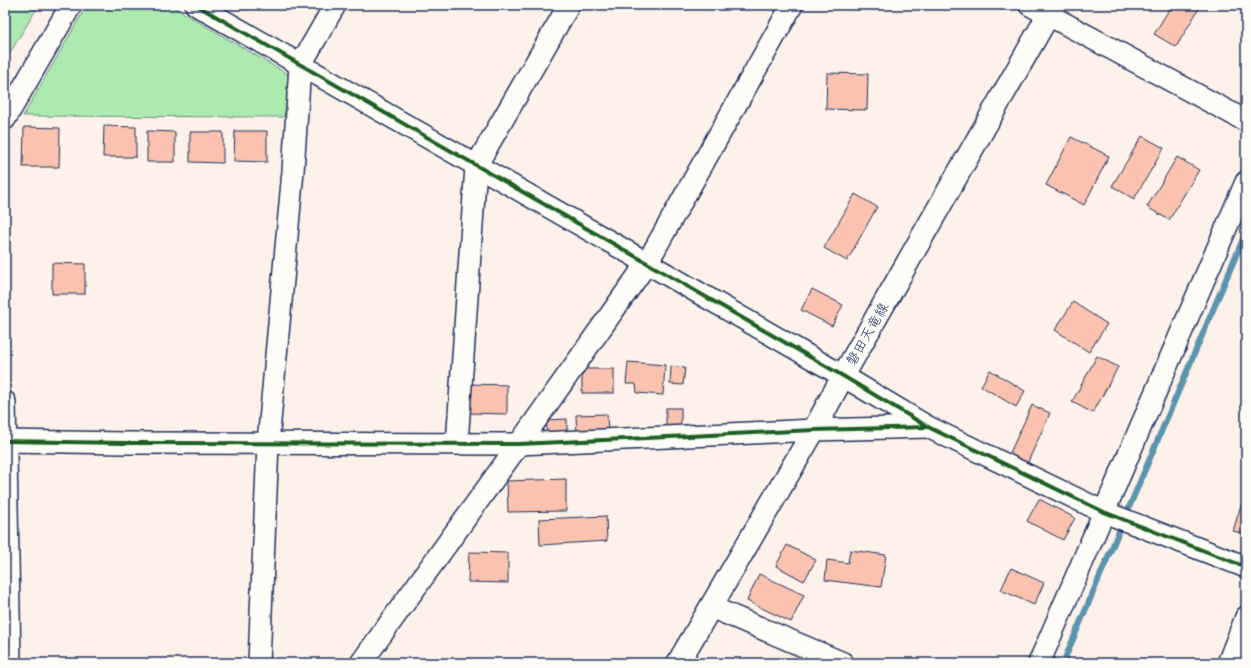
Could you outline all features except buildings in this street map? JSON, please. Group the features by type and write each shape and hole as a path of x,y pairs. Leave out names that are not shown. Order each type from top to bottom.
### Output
{"main road":[{"name":"磐田天竜線","path":"678,663 814,430 1044,8"}],"street":[{"path":"5,118 70,5"},
{"path":"196,5 843,376 928,428 1104,512 1246,567"},
{"path":"259,663 268,443 293,171 300,66 335,5"},
{"path":"457,444 476,166 569,5"},
{"path":"361,663 647,263 792,5"},
{"path":"1044,8 1246,121"},
{"path":"1039,663 1246,182"},
{"path":"5,402 10,663"},
{"path":"6,440 125,443 519,444 814,430 928,428"},
{"path":"711,607 843,663"},
{"path":"1228,663 1246,617"}],"green space":[{"path":"5,5 39,5 5,61"},
{"path":"87,5 170,5 291,76 284,117 23,116"}],"waterway":[{"path":"1063,663 1246,232"}],"cycle path":[{"path":"196,5 647,263 843,376 928,427 1104,512 1246,567"},
{"path":"5,441 125,443 519,444 814,430 928,427"}]}
